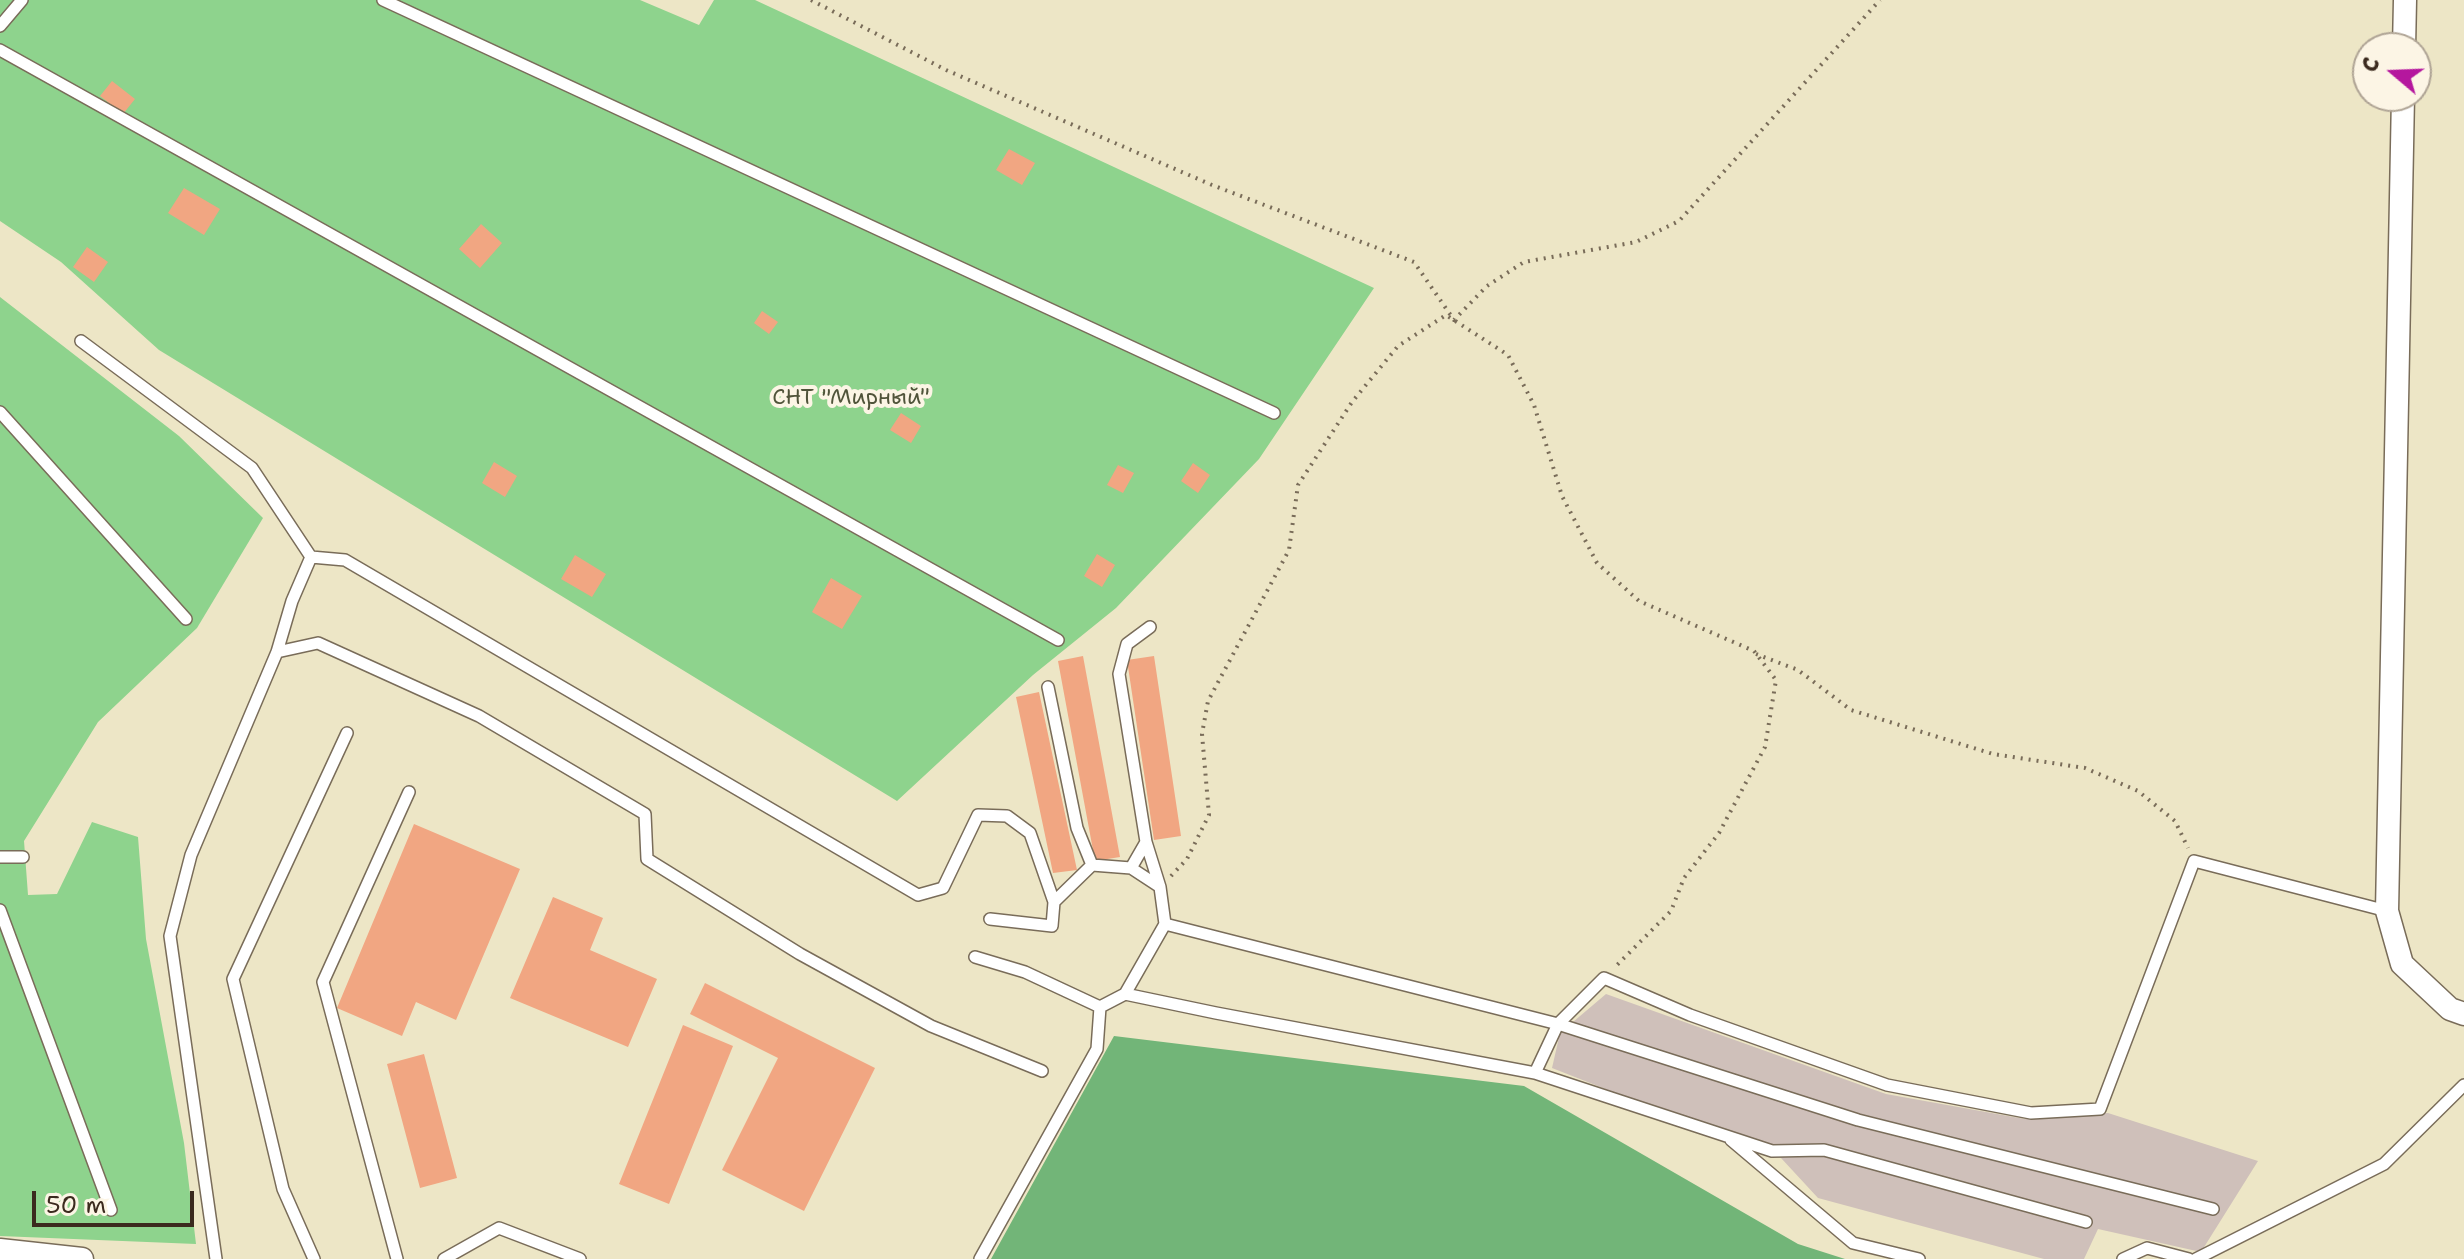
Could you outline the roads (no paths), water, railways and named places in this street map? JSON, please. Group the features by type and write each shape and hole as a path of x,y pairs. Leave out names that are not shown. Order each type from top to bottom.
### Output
{"street":[{"path":"2404,32 2405,0"},
{"path":"2403,112 2387,911 2402,964 2450,1009 2464,1014"},
{"path":"0,1250 82,1259"}],"lane":[{"path":"0,26 22,0"},
{"path":"383,0 1274,413"},
{"path":"0,50 1058,640"},
{"path":"81,341 252,468 311,557"},
{"path":"0,412 186,619"},
{"path":"216,1259 170,936 191,855 277,652 292,601 311,557"},
{"path":"311,557 345,560 918,895 943,888 978,815 1007,816 1030,833 1054,902 1052,926 990,919"},
{"path":"1100,1007 1125,994 1165,924 1160,887 1146,842 1119,674 1127,644 1150,627"},
{"path":"277,652 318,643 479,716 645,814 647,859 800,954 931,1026 1042,1071"},
{"path":"1048,687 1077,828 1092,865"},
{"path":"314,1259 283,1189 233,979 347,733"},
{"path":"397,1259 323,982 409,792"},
{"path":"1131,868 1146,842"},
{"path":"0,857 23,857"},
{"path":"1535,1073 1558,1024 1604,978 1690,1015 1887,1085 2031,1113 2100,1109 2194,861 2387,911"},
{"path":"1054,902 1092,865 1131,868 1160,887"},
{"path":"0,910 111,1210"},
{"path":"1165,924 1558,1024 1858,1120 2213,1209"},
{"path":"975,957 1025,972 1100,1007"},
{"path":"1125,994 1535,1073 1772,1151 1824,1150 2086,1222"},
{"path":"980,1259 1097,1049 1100,1007"},
{"path":"2196,1259 2384,1164 2464,1085"},
{"path":"1728,1137 1853,1243 1919,1259"},
{"path":"444,1259 499,1228 580,1259"},
{"path":"2123,1259 2147,1248 2189,1259"}],"park label":[{"name":"СНТ \"Мирный\"","path":"851,398"}]}
